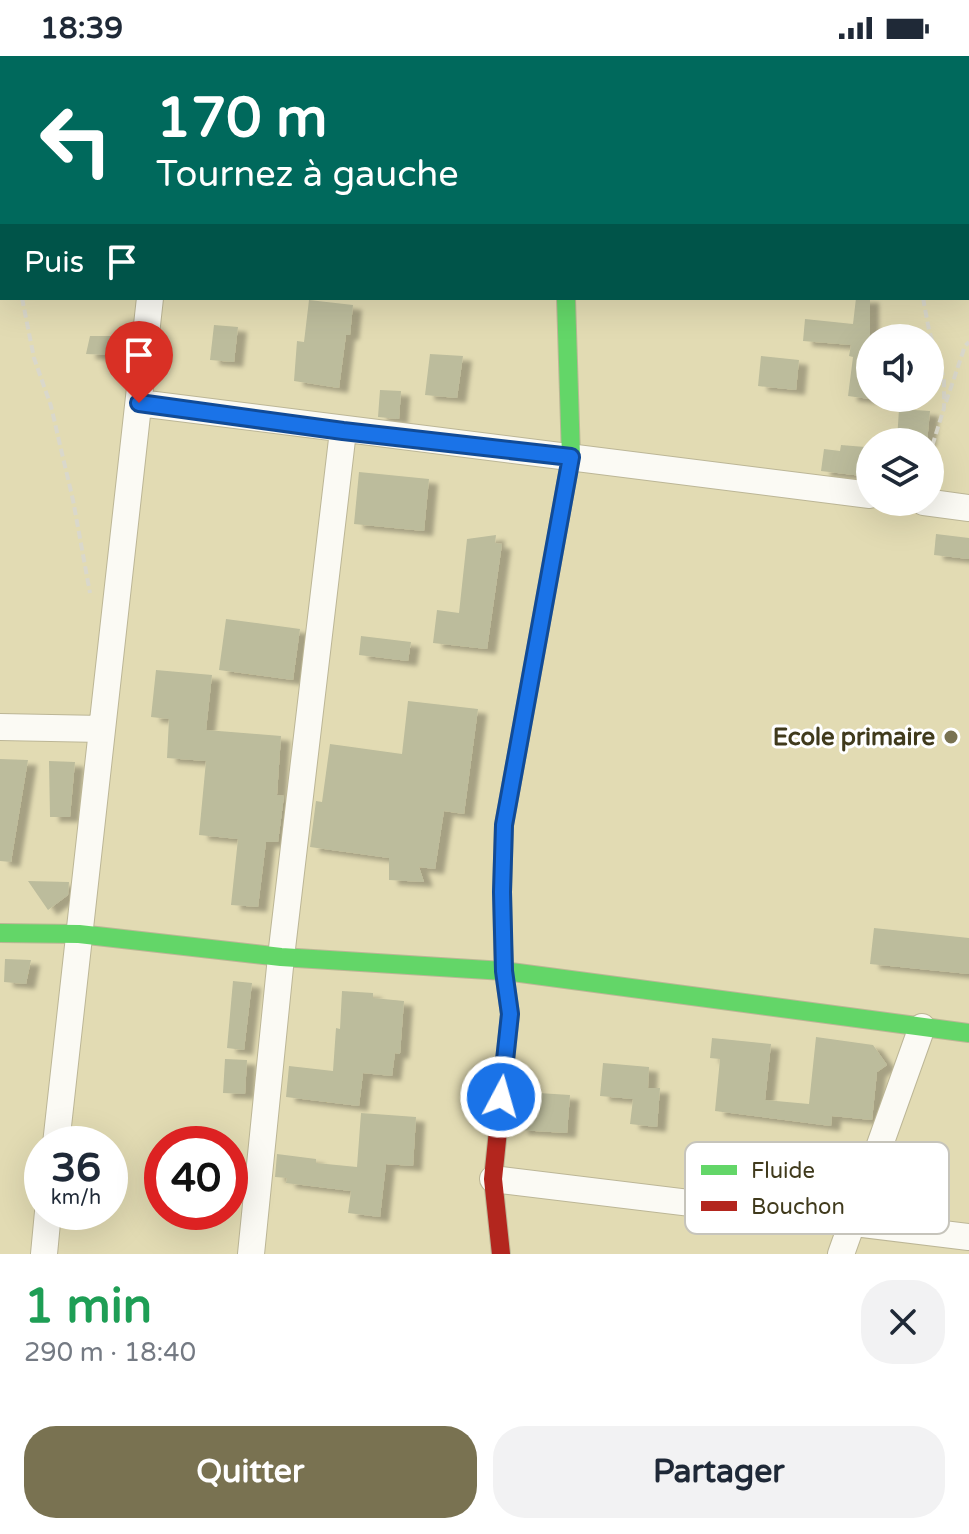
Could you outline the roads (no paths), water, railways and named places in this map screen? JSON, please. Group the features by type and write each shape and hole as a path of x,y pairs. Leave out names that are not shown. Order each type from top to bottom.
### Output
{"street":[{"path":"58,1126 150,300"},
{"path":"501,1254 493,1179 510,1014 504,971 504,825 571,457 566,300"},
{"path":"139,403 856,493"},
{"path":"251,1254 281,957 343,431"},
{"path":"944,505 969,508"},
{"path":"0,727 102,729"},
{"path":"0,933 79,934 281,957 504,971 969,1033"},
{"path":"882,1142 922,1027"},
{"path":"493,1179 685,1202"},
{"path":"44,1254 46,1230"},
{"path":"841,1254 849,1234"},
{"path":"944,1234 969,1237"}],"place":[{"name":"Ecole primaire","path":"951,737"}]}
